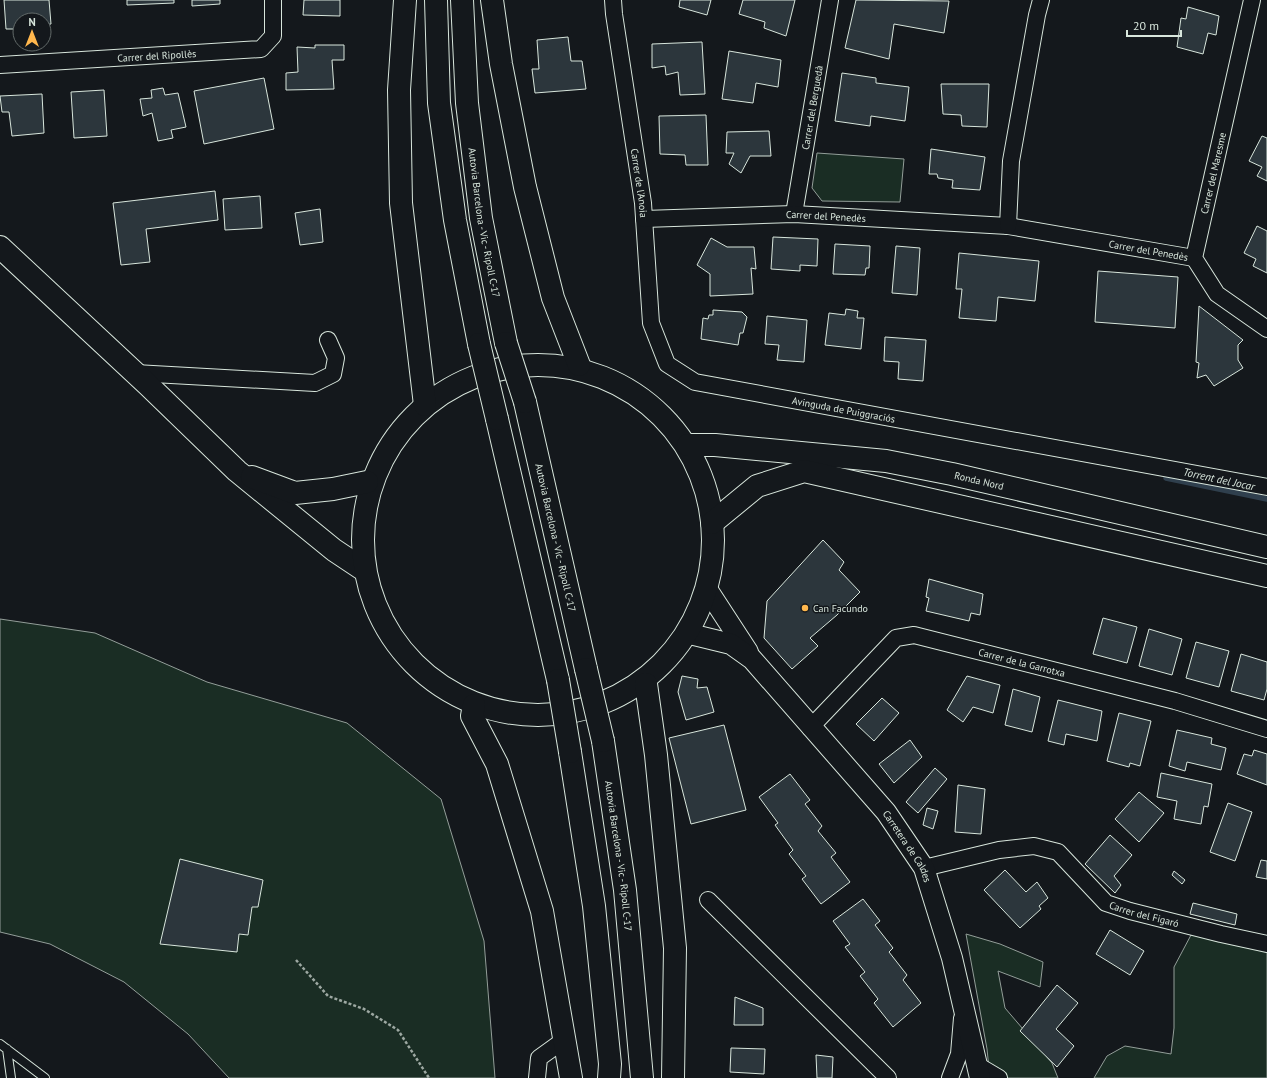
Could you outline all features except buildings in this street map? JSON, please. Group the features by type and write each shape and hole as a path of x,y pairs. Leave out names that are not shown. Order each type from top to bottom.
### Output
{"main road":[{"path":"405,0 399,90 401,202 425,405"},
{"path":"436,0 439,103 454,220 479,344 498,419 558,680 594,906 610,1064 609,1078"},
{"name":"Autovia Barcelona - Vic - Ripoll C-17","path":"462,0 467,103 480,210 506,342 525,402 602,742 625,890 642,1078"},
{"path":"492,0 501,64 525,187 553,298 580,365"},
{"path":"0,247 135,373 236,471 351,563 361,568"},
{"path":"553,363 580,365 642,401 688,445 707,489 712,524 707,589 690,634 646,684 604,710 579,716 547,718 512,714 474,705 445,686 418,660 390,625 361,568 363,504 367,482 386,447 402,426 425,405 455,386 499,368 553,363"},
{"name":"Ronda Nord","path":"688,445 715,445 886,461 952,474 1267,547"},
{"path":"236,471 295,493 333,490 367,482"},
{"path":"712,524 757,486 804,471 1267,576"},
{"path":"646,684 657,763 676,948 672,1078"},
{"path":"474,705 472,716 497,764 542,911 571,1078"}],"street":[{"name":"Carrer del Ripollès","path":"0,65 261,49 273,36 273,0"},
{"name":"Carrer de l'Anoia","path":"613,0 644,219 651,323 667,364"},
{"name":"Carrer del Berguedà","path":"794,214 830,0"},
{"path":"1008,226 1011,161 1041,0"},
{"name":"Carrer del Maresme","path":"1194,258 1252,0"},
{"name":"Carrer del Penedès","path":"644,219 794,214 1008,226 1194,258"},
{"path":"1194,258 1217,294 1261,325"},
{"path":"135,373 315,383 333,374 336,358 328,340"},
{"name":"Avinguda de Puiggraciós","path":"667,364 695,382 1267,487"},
{"path":"707,589 752,659"},
{"path":"690,634 731,644 752,659"},
{"name":"Carrer de la Garrotxa","path":"810,728 896,638 914,636 1175,701 1267,729"},
{"name":"Carretera de Caldes","path":"752,659 790,701 810,728 886,812 924,868 952,958 979,1071"},
{"name":"Carrer del Figaró","path":"924,868 999,850 1034,846 1058,852 1106,903 1130,911 1267,944"},
{"path":"708,900 888,1078"},
{"path":"950,1078 959,1054 964,1006"},
{"path":"537,1078 540,1058 564,1040"},
{"path":"979,1071 999,1078"}],"lane":[{"path":"4,1047 11,1078"},
{"path":"4,1047 45,1078"}],"path":[{"path":"296,960 328,996 364,1009 398,1030 429,1078"}],"green space":[{"path":"817,153 904,159 900,202 822,201 812,188"},
{"path":"0,619 95,633 207,682 347,723 441,799 484,941 495,1078 229,1078 188,1034 124,982 50,944 0,932"},
{"path":"966,934 1000,944 1043,962 1040,987 998,971 1005,1008 1052,1063 1058,1078 990,1078 987,1049"},
{"path":"1191,935 1267,945 1267,1078 1094,1078 1107,1056 1125,1046 1171,1054 1174,1028 1174,967"}],"waterway":[{"name":"Torrent del Jocar","path":"1166,478 1267,499"}],"place":[{"name":"Can Facundo","path":"805,608"}]}
